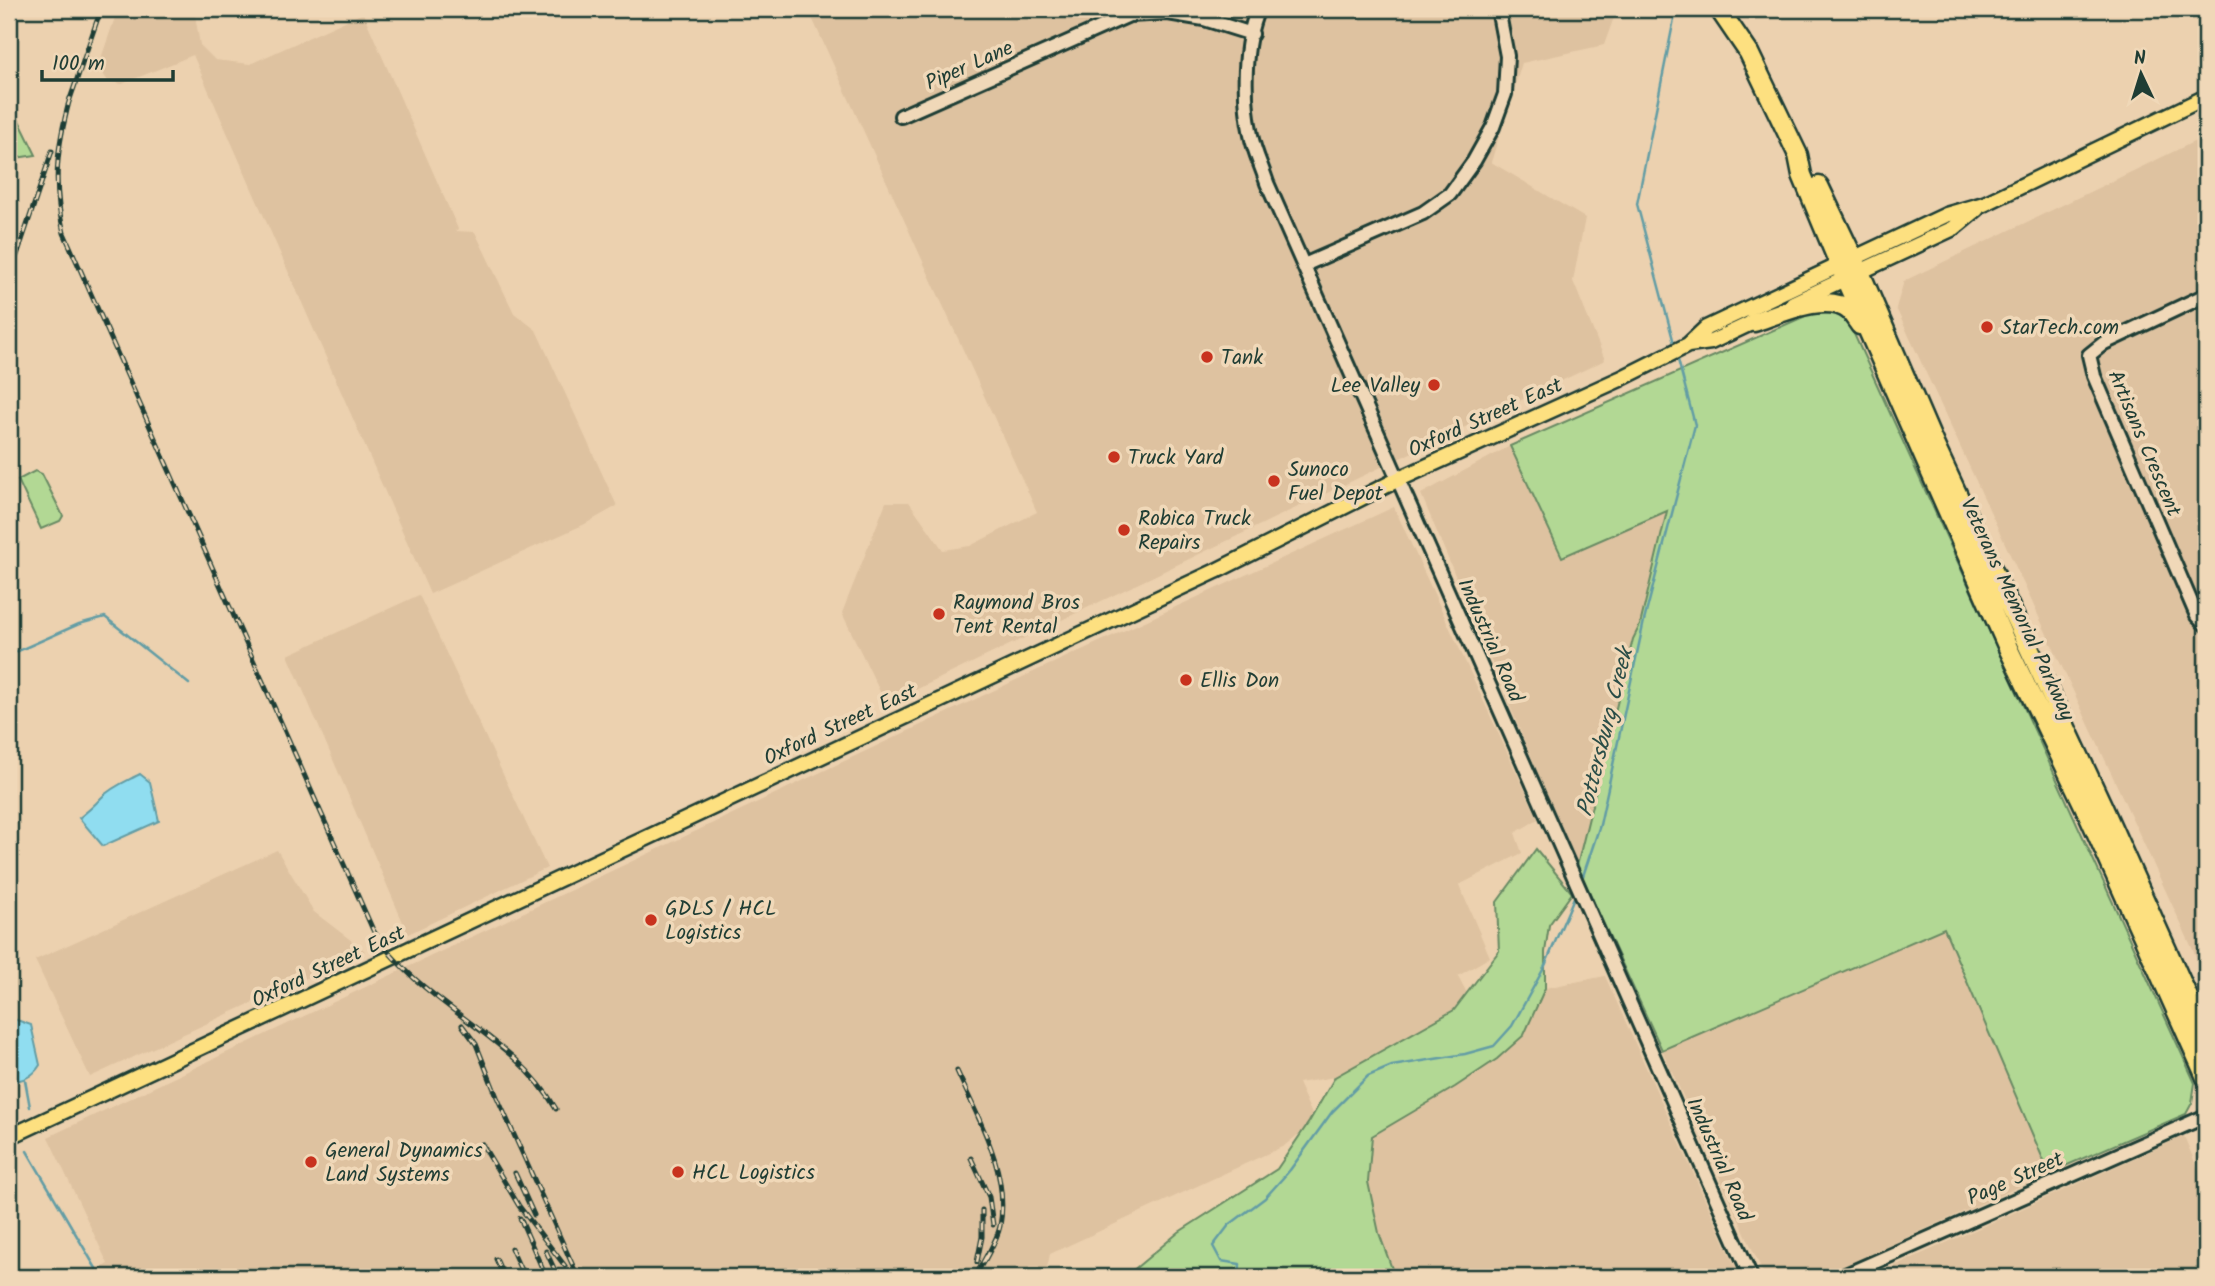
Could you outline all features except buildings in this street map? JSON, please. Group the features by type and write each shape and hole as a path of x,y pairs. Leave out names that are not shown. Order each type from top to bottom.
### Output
{"highway":[{"name":"Veterans Memorial Parkway","path":"1718,9 1749,53 1798,155 1802,175 1934,444 2102,805 2206,1037"},
{"name":"Veterans Memorial Parkway","path":"1849,268 1872,341 2009,650 2089,816 2206,1077"},
{"path":"1754,323 1804,306 1824,303 1849,310 1872,341"}],"main road":[{"name":"Oxford Street East","path":"1688,345 1710,342 1754,323 1946,215 1984,204 2206,97"},
{"name":"Oxford Street East","path":"9,1137 1216,571 1397,480 1620,379 1688,345 1706,328 1849,268"}],"street":[{"name":"Industrial Road","path":"1258,9 1246,78 1251,136 1267,183 1751,1277"},
{"path":"1304,265 1423,213 1450,194 1474,162 1493,127 1505,94 1507,56 1498,9"},
{"name":"Piper Lane","path":"901,116 1129,15 1168,13 1204,19 1252,34"},
{"name":"Artisans Crescent","path":"2206,295 2104,343 2089,355 2094,376 2197,616 2206,625"},
{"name":"Page Street","path":"1841,1277 2206,1116"}],"shaded area":[{"path":"118,9 194,9 200,45 215,60 250,64 363,13 458,229 455,231 475,232 514,313 536,330 617,506 585,524 430,594 193,55 122,84 108,81 98,67"},
{"path":"808,9 1617,9 1604,45 1522,63 1491,162 1585,218 1573,281 1605,360 886,704 842,613 886,502 909,502 943,550 970,546 1037,512"},
{"path":"2206,136 2206,978 1896,308 1904,281"},
{"path":"1510,446 1562,557 1667,511 1577,866 1421,494"},
{"path":"1394,507 1538,819 1515,833 1522,853 1459,885 1490,957 1458,976 1467,993 1454,1010 1335,1077 1298,1083 1315,1121 1284,1146 1050,1254 1045,1277 95,1277 92,1272 108,1264 48,1137 1016,680"},
{"path":"419,595 547,868 408,934 288,655"},
{"path":"277,850 314,912 365,951 90,1077 35,960"},
{"path":"1944,928 2049,1173 1819,1277 1765,1277 1662,1050"},
{"path":"1605,976 1740,1277 1395,1277 1379,1233 1368,1182 1372,1136 1455,1087 1524,1035 1545,988"},
{"path":"2184,1136 2206,1189 2206,1277 1870,1277"}],"green space":[{"path":"9,100 36,155 9,159"},
{"path":"9,180 12,245 9,255"},
{"path":"1835,313 1849,323 2195,1083 2192,1103 2186,1114 2049,1173 1944,928 1662,1050 1577,866 1667,511 1562,557 1510,446 1810,314"},
{"path":"35,471 42,474 63,516 60,521 41,529 18,480"},
{"path":"1536,849 1572,893 1549,925 1545,952 1545,988 1524,1035 1497,1059 1455,1087 1372,1136 1368,1182 1379,1233 1395,1277 1125,1277 1179,1232 1277,1169 1335,1077 1454,1010 1499,951 1497,902"}],"water":[{"path":"140,774 150,782 159,821 103,846 79,818 109,791"},
{"path":"9,1019 31,1025 40,1065 27,1078 9,1082"}],"waterway":[{"name":"Pottersburg Creek","path":"1675,347 1637,204 1676,9"},
{"name":"Pottersburg Creek","path":"1581,882 1600,825 1644,621 1695,425 1677,356"},
{"path":"9,655 79,624 105,617 189,684"},
{"name":"Pottersburg Creek","path":"1239,1277 1240,1264 1221,1261 1213,1246 1229,1225 1265,1198 1290,1170 1332,1112 1368,1076 1392,1066 1465,1054 1494,1046 1512,1026 1544,968 1575,895"},
{"path":"25,1080 30,1107"},
{"path":"27,1151 101,1277"}],"railway":[{"path":"68,105 101,9"},
{"path":"70,98 62,133 57,181 64,233 373,930 392,956 415,979 516,1060 538,1083 556,1109"},
{"path":"9,279 52,151"},
{"path":"462,1025 476,1044 578,1277"},
{"path":"957,1071 990,1146 1000,1186 1000,1226 985,1260"},
{"path":"482,1144 519,1206 565,1266"},
{"path":"971,1158 989,1197 993,1225"},
{"path":"515,1173 534,1215"},
{"path":"977,1262 982,1237 982,1210"},
{"path":"520,1218 546,1277"},
{"path":"511,1248 524,1277"},
{"path":"546,1251 558,1277"},
{"path":"975,1277 988,1253"},
{"path":"496,1259 504,1277"}],"place":[{"name":"StarTech.com","path":"1987,327"},
{"name":"Tank","path":"1207,357"},
{"name":"Lee Valley","path":"1434,385"},
{"name":"Truck Yard","path":"1114,457"},
{"name":"Sunoco Fuel Depot","path":"1274,481"},
{"name":"Robica Truck Repairs","path":"1124,530"},
{"name":"Raymond Bros Tent Rental","path":"939,614"},
{"name":"Ellis Don","path":"1186,680"},
{"name":"GDLS / HCL Logistics","path":"651,920"},
{"name":"General Dynamics Land Systems","path":"311,1162"},
{"name":"HCL Logistics","path":"678,1172"}]}
